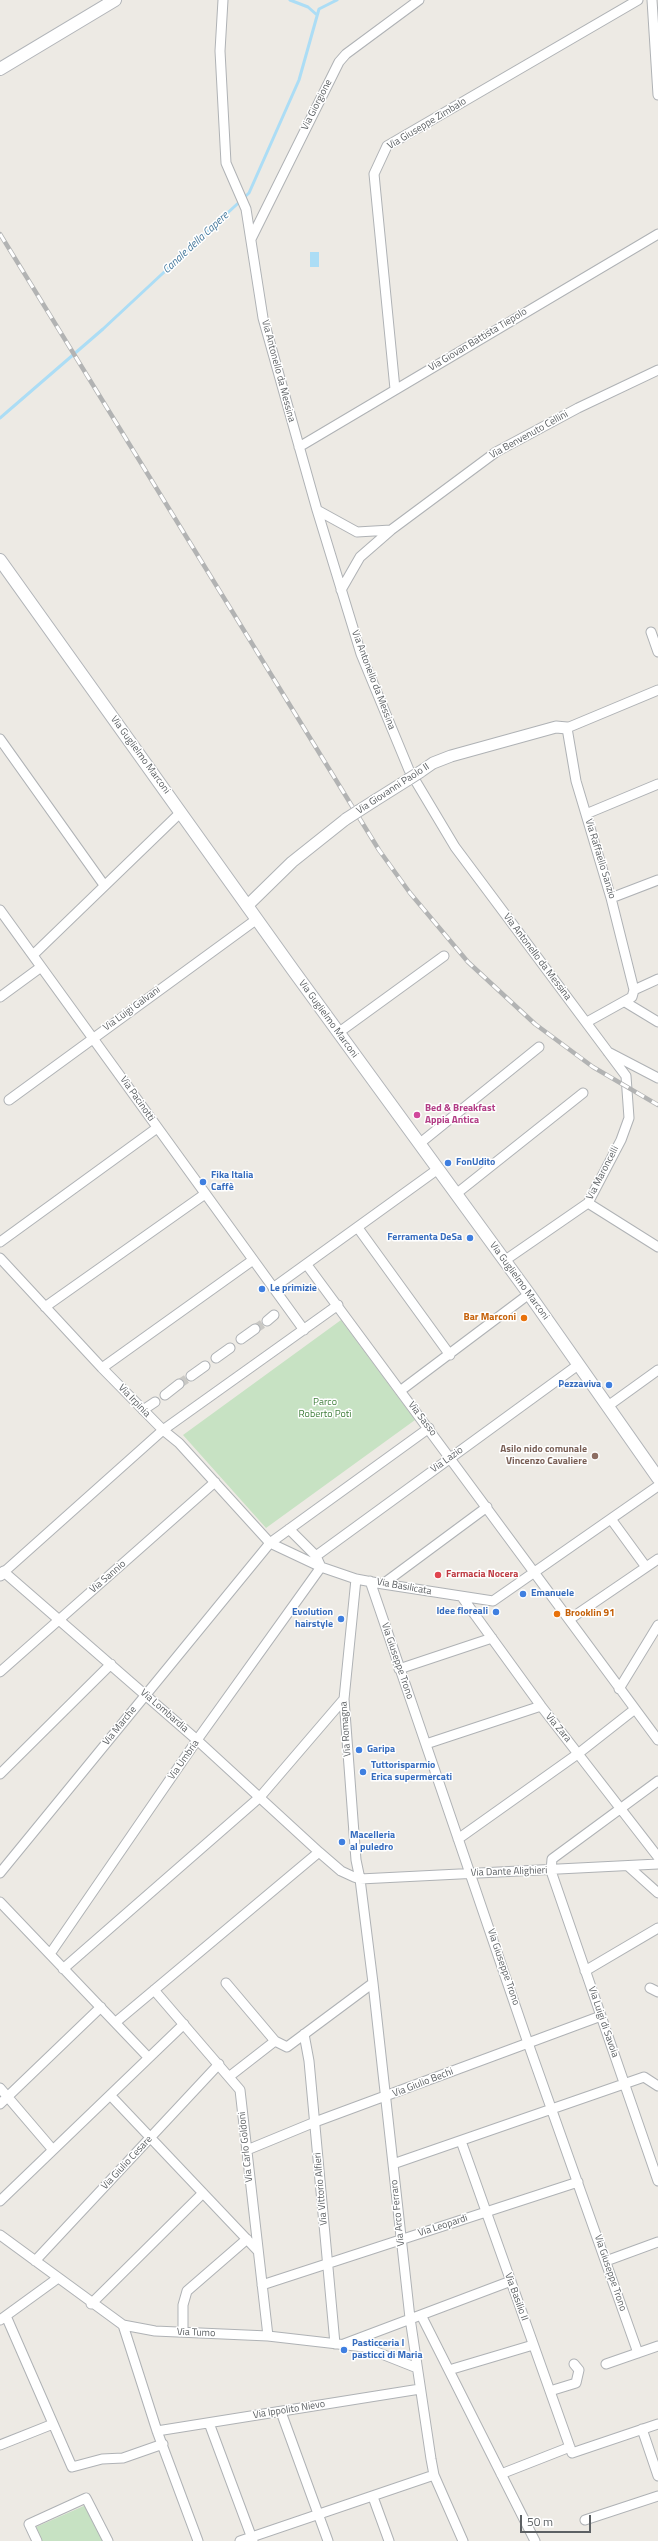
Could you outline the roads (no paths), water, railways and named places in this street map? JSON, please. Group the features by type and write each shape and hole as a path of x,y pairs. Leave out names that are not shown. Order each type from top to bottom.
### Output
{"main road":[{"path":"0,69 115,0"},
{"name":"Via Guglielmo Marconi","path":"0,560 4,574 181,812 338,1033 529,1294 658,1478"}],"street":[{"path":"217,0 221,11"},
{"path":"221,11 222,0"},
{"name":"Via Giorgione","path":"251,239 339,62 346,54 419,0"},
{"name":"Via Giuseppe Zimbalo","path":"395,389 374,174 387,146 638,0"},
{"path":"652,0 658,95"},
{"name":"Via Antonello da Messina","path":"221,11 220,51 226,163 236,191 246,209 263,318 316,510 361,654 409,770 455,847 587,1022 607,1051"},
{"name":"Via Giovan Battista Tiepolo","path":"299,447 658,234"},
{"name":"Via Benvenuto Cellini","path":"341,590 360,557 391,530 496,452 578,408 658,370"},
{"path":"316,510 357,532 391,530"},
{"path":"651,632 658,652"},
{"path":"567,728 658,690"},
{"name":"Via Giovanni Paolo II","path":"247,906 292,862 346,819 433,763 451,756 556,727 567,728"},
{"name":"Via Raffaello Sanzio","path":"567,728 576,781 611,898 634,990"},
{"path":"0,739 104,885"},
{"path":"586,814 658,784"},
{"path":"33,955 181,812"},
{"path":"611,898 658,880"},
{"name":"Via Pacinotti","path":"0,910 304,1330"},
{"name":"Via Luigi Galvani","path":"9,1100 93,1037 257,919"},
{"path":"338,1033 444,956"},
{"path":"0,997 41,967"},
{"path":"587,1022 632,997 634,990 658,979"},
{"path":"624,1002 658,1022"},
{"path":"419,1144 539,1047"},
{"path":"607,1051 658,1078"},
{"name":"Via Maroncelli","path":"504,1261 588,1203 620,1140 629,1118 626,1076 607,1051"},
{"path":"456,1194 582,1093"},
{"path":"0,1242 157,1128"},
{"path":"273,1288 307,1265 438,1169"},
{"path":"45,1307 205,1194"},
{"path":"588,1203 658,1247"},
{"path":"358,1228 450,1355"},
{"name":"Via Irpinia","path":"0,1258 102,1368 163,1430 179,1443 270,1543"},
{"path":"102,1368 253,1260"},
{"name":"Via Sasso","path":"307,1265 487,1506 658,1740"},
{"path":"400,1391 450,1355 529,1294"},
{"path":"2,1574 163,1430 338,1305"},
{"path":"241,1340 256,1329"},
{"path":"216,1358 230,1348"},
{"name":"Via Lazio","path":"316,1556 578,1365"},
{"path":"190,1376 205,1366"},
{"path":"608,1406 658,1370"},
{"path":"165,1395 179,1384"},
{"path":"143,1410 155,1402"},
{"name":"Via Marche","path":"0,1873 270,1543 428,1428"},
{"name":"Via Sannio","path":"0,1672 215,1482"},
{"name":"Via Basilicata","path":"270,1543 321,1567 356,1579 493,1601 536,1573 658,1486"},
{"path":"383,1584 487,1506"},
{"path":"611,1519 646,1567"},
{"path":"289,1529 316,1556 321,1567"},
{"path":"570,1619 658,1559"},
{"name":"Via Umbria","path":"50,1954 197,1740 321,1567"},
{"name":"Via Lombardia","path":"2,1574 60,1619 197,1740 341,1871 360,1879"},
{"name":"Via Romagna","path":"356,1579 344,1699 356,1860 360,1879"},
{"name":"Via Giuseppe Trono","path":"370,1581 528,2043 638,2353"},
{"name":"Via Zara","path":"462,1597 541,1706 579,1753 658,1857"},
{"path":"620,1688 658,1625"},
{"path":"399,1669 492,1638"},
{"path":"0,1774 111,1664"},
{"path":"63,1969 260,1797 344,1699"},
{"path":"426,1744 541,1706"},
{"path":"458,1839 579,1753 635,1709"},
{"path":"551,1871 552,1859 658,1781"},
{"path":"116,2022 319,1852"},
{"name":"Via Dante Alighieri","path":"360,1879 551,1871 658,1864"},
{"path":"629,1867 658,1893"},
{"name":"Via Luigi di Savoia","path":"551,1871 600,2016 657,2176"},
{"name":"Via Arco Ferraro","path":"360,1879 410,2318 420,2389 434,2474 463,2541"},
{"path":"0,1902 148,2057"},
{"path":"585,1971 658,1928"},
{"path":"226,1983 275,2041 287,2047 373,1983"},
{"name":"Via Carlo Goldoni","path":"154,1990 230,2076 240,2090 268,2336"},
{"path":"0,2104 100,2007"},
{"name":"Via Giulio Bechi","path":"246,2150 315,2122 386,2097 600,2016"},
{"path":"0,2201 184,2024"},
{"name":"Via Vittorio Alfieri","path":"304,2034 309,2061 328,2265 339,2344"},
{"path":"230,2076 275,2041"},
{"name":"Via Giulio Cesare","path":"36,2261 219,2064"},
{"path":"393,2164 644,2077 658,2086"},
{"path":"0,2088 53,2150"},
{"path":"110,2095 150,2139 258,2250"},
{"name":"Via Basilio II","path":"461,2141 571,2450"},
{"name":"Via Leopardi","path":"262,2286 578,2182"},
{"path":"91,2304 203,2193"},
{"name":"Via Tumo","path":"0,2235 91,2304 123,2325 155,2331 268,2336 364,2347 417,2368"},
{"path":"183,2332 183,2305 186,2291 247,2240"},
{"path":"606,2261 658,2242"},
{"path":"58,2278 3,2318 72,2467 102,2459 123,2458 163,2444"},
{"path":"339,2344 510,2281"},
{"path":"421,2315 535,2541"},
{"path":"123,2325 157,2431 198,2541"},
{"path":"449,2370 533,2345"},
{"path":"606,2364 658,2346"},
{"path":"550,2391 576,2383 579,2370 574,2364"},
{"name":"Via Ippolito Nievo","path":"157,2431 420,2389"},
{"path":"280,2412 328,2541"},
{"path":"209,2423 252,2539"},
{"path":"0,2445 53,2424"},
{"path":"501,2474 571,2450 658,2424"},
{"path":"642,2429 658,2476"},
{"path":"240,2541 252,2539 318,2514 373,2497 434,2474"},
{"path":"585,2520 658,2496"},
{"path":"373,2497 389,2541"},
{"path":"37,2541 29,2524 86,2498 108,2541"}],"water":[{"path":"310,252 319,252 319,267 310,267"}],"waterway":[{"path":"290,0 308,7 317,15"},
{"name":"Canale della Capere","path":"0,418 103,329 249,193 299,80 319,9 337,0"}],"tunnel":[{"path":"255,1329 267,1321"},
{"path":"179,1384 191,1376"}],"railway":[{"path":"0,234 379,850 410,893 468,962 535,1024 593,1067 658,1105"}],"place":[{"name":"Bed & Breakfast Appia Antica","path":"417,1115"},
{"name":"FonUdito","path":"448,1163"},
{"name":"Fika Italia Caffè","path":"203,1182"},
{"name":"Ferramenta DeSa","path":"470,1238"},
{"name":"Le primizie","path":"262,1289"},
{"name":"Bar Marconi","path":"524,1318"},
{"name":"Pezzaviva","path":"609,1385"},
{"name":"Asilo nido comunale Vincenzo Cavaliere","path":"595,1456"},
{"name":"Farmacia Nocera","path":"438,1575"},
{"name":"Emanuele","path":"523,1594"},
{"name":"Idee floreali","path":"496,1612"},
{"name":"Brooklin 91","path":"557,1614"},
{"name":"Evolution hairstyle","path":"341,1619"},
{"name":"Garipa","path":"359,1750"},
{"name":"Tuttorisparmio Erica supermercati","path":"363,1772"},
{"name":"Macelleria al puledro","path":"342,1842"},
{"name":"Pasticceria I pasticci di Maria","path":"344,2350"}],"park label":[{"name":"Parco Roberto Potì","path":"325,1408"}]}
